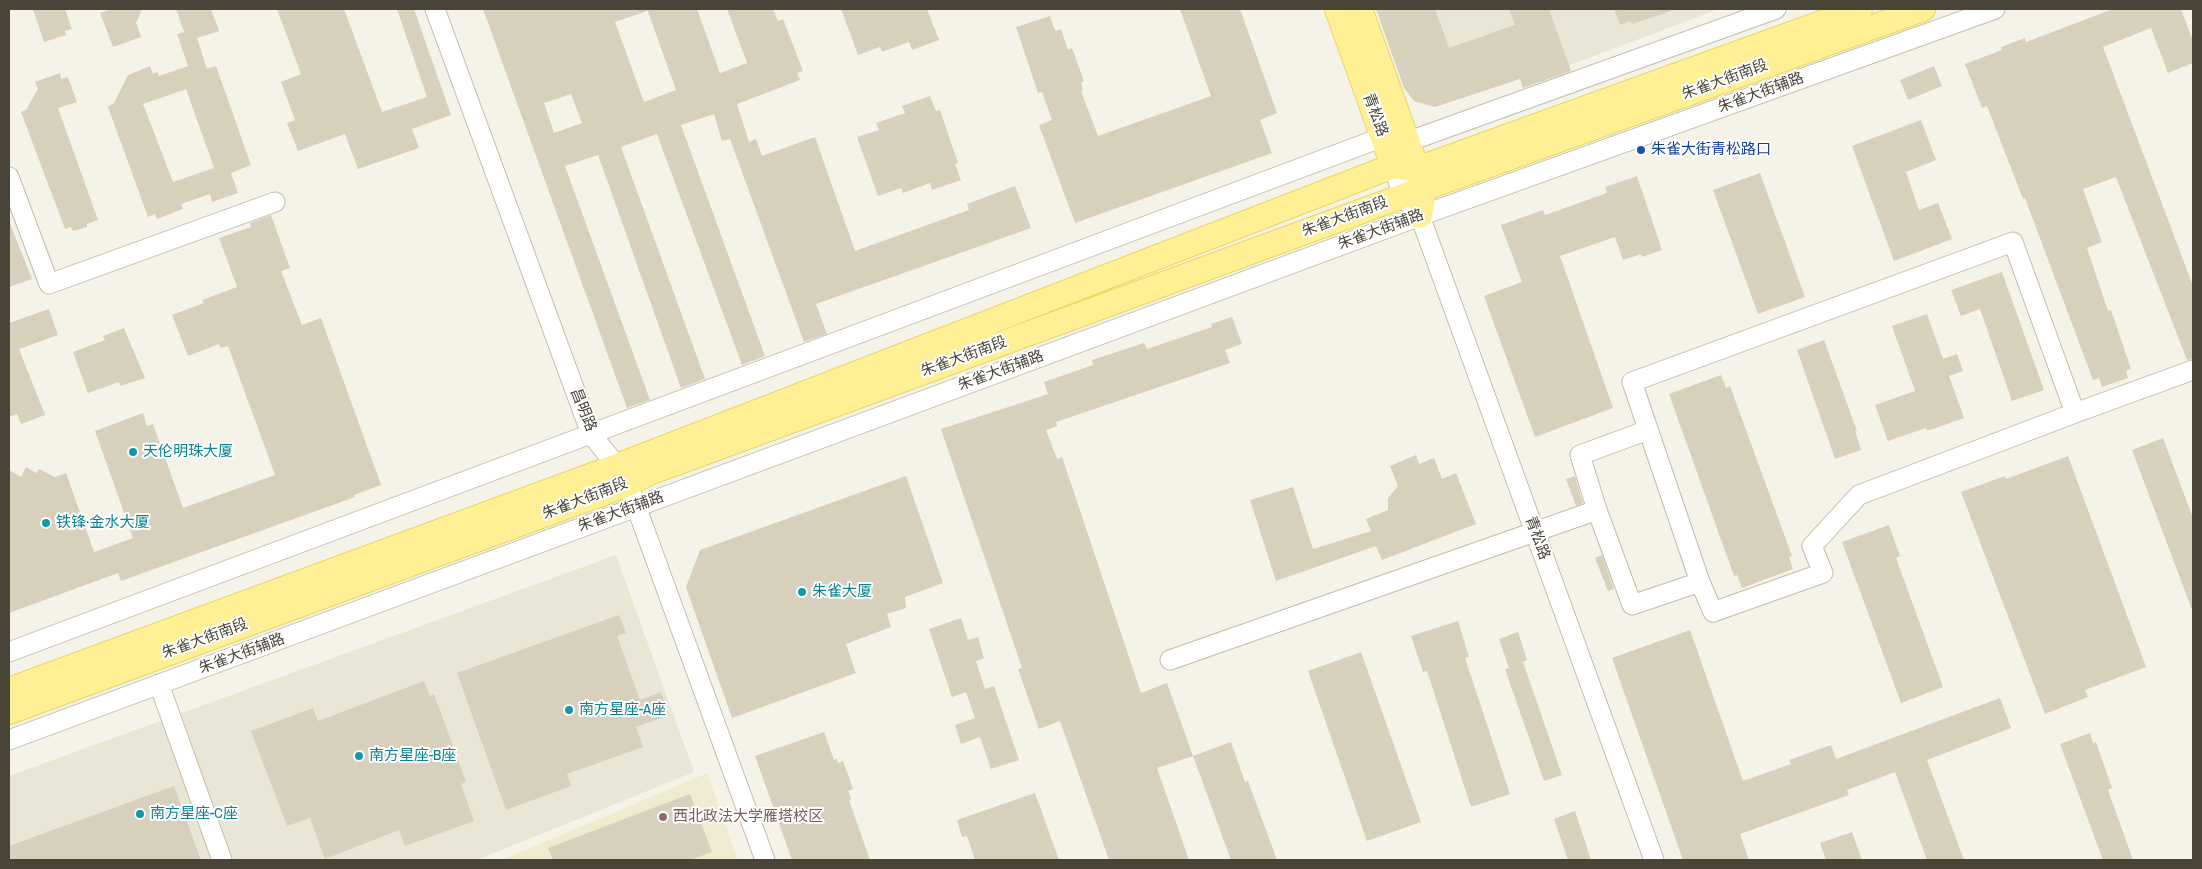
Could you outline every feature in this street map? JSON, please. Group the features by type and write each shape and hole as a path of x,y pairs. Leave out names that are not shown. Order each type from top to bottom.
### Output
{"main road":[{"name":"青松路","path":"1337,9 1393,166"},
{"name":"青松路","path":"1360,9 1407,142 1420,216"},
{"name":"朱雀大街南段","path":"9,690 622,475 668,466 1415,185 1860,9"},
{"name":"朱雀大街南段","path":"1415,185 1923,9"},
{"name":"朱雀大街南段","path":"9,712 622,475 1393,166 1415,185"}],"street":[{"name":"昌明路","path":"435,9 591,434 622,475 636,506 765,860"},
{"path":"9,652 1383,137 1407,142 1776,9"},
{"name":"朱雀大街辅路","path":"9,740 1420,216 1995,9"},
{"path":"9,177 49,284 275,202"},
{"name":"青松路","path":"1420,216 1654,860"},
{"path":"2075,414 2013,242 1632,382 1700,582 1713,612 1823,573 1812,546 1859,495 2193,370"},
{"path":"1648,430 1580,455 1597,510 1632,605 1700,582"},
{"path":"1170,660 1597,510"},
{"path":"159,684 222,860"}],"shaded area":[{"path":"1399,9 1719,9 1527,81 1520,60 1430,97"},
{"path":"616,555 694,772 477,860 9,860 9,776"},
{"name":"西北政法大学雁塔校区","path":"707,773 738,860 502,860"}],"building":[{"path":"33,9 65,9 72,29 65,31 66,35 44,42"},
{"path":"112,9 142,9 136,23 141,37 113,47 100,13"},
{"path":"176,9 211,9 219,31 197,38 207,69 216,66 251,165 231,173 238,193 212,202 210,194 181,204 183,209 157,219 155,214 148,217 108,107 114,103 128,75 150,66 153,74 157,72 159,76 188,66 177,34 184,32","holes":["186,89 214,168 173,182 143,104"]},
{"path":"277,9 344,9 382,112 427,97 397,9 414,9 451,115 412,129 419,148 358,169 345,134 298,151 287,123 295,120 281,82 301,74"},
{"path":"483,9 647,9 697,9 720,73 747,63 727,9 773,9 778,21 783,19 803,71 797,73 800,80 737,104 749,142 756,139 762,156 815,137 855,251 969,210 967,204 1015,186 1031,228 816,304 827,334 804,342 730,139 722,141 714,114 681,125 765,356 742,365 657,134 621,147 705,379 681,388 598,155 565,166 650,400 627,408","holes":["647,9 676,90 644,102 615,22 647,11","571,94 582,123 554,133 544,103"]},
{"path":"841,9 927,9 939,40 912,50 909,42 882,52 880,47 858,55"},
{"path":"1180,9 1240,9 1277,113 1260,120 1272,153 1075,223 1039,125 1052,120 1042,92 1038,93 1016,27 1050,16 1055,31 1061,29 1068,50 1072,48 1084,81 1081,83 1083,91 1081,91 1098,136 1211,96"},
{"path":"1376,9 1435,9 1449,48 1515,25 1509,9 1549,9 1571,71 1523,88 1520,79 1435,107 1414,101 1404,88"},
{"path":"1614,9 1671,9 1671,11 1632,24 1631,21 1620,25"},
{"path":"2113,9 2181,9 2193,41 2193,63 2168,73 2151,28 2103,47 2193,286 2193,359 2187,360 2116,177 2083,189 2102,242 2087,248 2108,311 2111,310 2131,369 2126,371 2128,378 2102,387 2099,378 2093,380 2025,198 2023,199 1987,106 1982,108 1965,64 2002,50 2001,47 2025,38 2026,42"},
{"path":"1934,66 1942,86 1908,100 1900,80"},
{"path":"60,73 61,79 68,77 77,102 58,108 98,220 87,224 87,227 73,231 71,227 65,229 21,112 26,110 38,89 35,82"},
{"path":"930,96 936,111 940,110 958,163 955,164 961,180 932,190 930,183 903,193 901,188 878,196 857,137 879,130 876,123 905,113 902,106"},
{"path":"1921,120 1936,160 1906,172 1919,210 1938,203 1952,239 1894,261 1852,146"},
{"path":"1760,173 1805,297 1758,314 1713,190"},
{"path":"1637,176 1662,250 1642,257 1641,254 1623,260 1615,237 1560,256 1613,408 1535,437 1484,296 1522,282 1501,225 1543,210 1545,215 1607,193 1605,187"},
{"path":"271,215 290,268 281,271 302,325 321,318 381,485 354,495 355,497 121,581 118,573 9,613 9,470 21,477 26,467 36,473 39,469 55,477 66,473 94,552 133,538 95,431 143,413 147,426 153,424 183,508 275,475 228,346 220,348 219,344 188,356 172,315 204,303 202,300 237,287 219,238 251,227 250,223"},
{"path":"9,221 32,279 9,287"},
{"path":"2002,272 2044,390 2012,401 1980,309 1961,316 1951,290"},
{"path":"49,309 58,335 19,349 45,415 21,424 17,414 9,417 9,323"},
{"path":"1927,314 1943,359 1957,354 1963,371 1949,376 1964,418 1927,431 1926,428 1888,441 1875,405 1915,391 1892,326"},
{"path":"1232,317 1242,344 1225,350 1230,363 1056,422 1057,426 1046,430 1057,459 1062,457 1141,693 1167,683 1193,756 1157,768 1189,860 1109,860 1060,721 1039,729 1018,669 1022,668 941,429 1048,394 1044,382 1093,365 1092,360 1144,343 1147,349 1212,327 1211,324"},
{"path":"124,328 145,378 120,386 119,382 88,393 73,352 105,340 103,336"},
{"path":"1824,340 1857,431 1855,431 1861,450 1835,459 1797,350"},
{"path":"1721,375 1726,388 1730,386 1792,556 1789,557 1793,569 1742,588 1737,575 1734,576 1669,394"},
{"path":"2163,438 2193,518 2192,610 2132,450"},
{"path":"1416,455 1419,464 1434,458 1442,479 1456,473 1476,524 1382,560 1376,546 1276,581 1250,500 1293,487 1313,549 1371,531 1366,519 1388,510 1388,498 1398,486 1390,466"},
{"path":"2068,456 2146,667 2085,690 2088,697 2045,714 1961,492 2005,476 2006,479"},
{"name":"朱雀大厦","path":"906,476 943,583 905,597 906,608 887,614 891,627 846,644 856,673 732,718 686,587 700,550"},
{"path":"1575,476 1583,503 1576,506 1566,479"},
{"path":"1889,525 1900,556 1896,558 1943,687 1901,703 1842,542"},
{"path":"1602,555 1614,589 1608,591 1595,558"},
{"name":"南方星座-A座","path":"619,615 626,633 617,636 640,700 661,692 669,715 636,727 643,747 567,774 571,786 506,810 457,673"},
{"path":"961,618 968,640 978,637 984,658 976,661 985,689 994,686 1019,760 991,769 980,737 961,744 955,725 975,718 966,692 952,697 929,629"},
{"path":"1458,621 1469,657 1465,658 1510,794 1471,807 1427,671 1423,672 1411,636"},
{"path":"1690,630 1743,781 1791,764 1789,760 1831,745 1836,759 2000,698 2011,728 1927,760 1964,860 1927,860 1895,772 1847,790 1849,795 1740,834 1749,860 1683,860 1612,658"},
{"path":"1518,632 1527,660 1523,662 1562,775 1544,781 1505,669 1509,668 1499,639"},
{"path":"1361,652 1421,822 1367,841 1308,671"},
{"name":"南方星座-B座","path":"424,681 430,696 434,694 466,782 461,784 474,821 405,846 399,830 325,859 310,818 287,826 251,731 313,708 318,721"},
{"path":"824,732 834,760 837,759 838,763 843,761 853,789 848,791 851,799 849,800 870,860 792,860 755,756"},
{"path":"2090,733 2093,743 2096,742 2112,788 2108,790 2133,860 2103,860 2060,744"},
{"path":"1231,742 1245,782 1248,781 1277,860 1231,860 1193,756"},
{"name":"南方星座-C座","path":"174,786 201,860 9,860 9,846"},
{"path":"1035,793 1059,860 975,860 967,836 962,837 957,820"},
{"name":"西北政法大学雁塔校区","path":"690,794 712,852 690,860 553,860 548,848"},
{"path":"1575,811 1591,860 1568,860 1554,819"},
{"path":"1852,832 1862,860 1826,860 1820,843"}],"place":[{"name":"朱雀大街青松路口","path":"1641,150"},
{"name":"天伦明珠大厦","path":"133,452"},
{"name":"铁锋·金水大厦","path":"46,523"},
{"name":"朱雀大厦","path":"802,592"},
{"name":"南方星座-A座","path":"569,710"},
{"name":"南方星座-B座","path":"359,756"},
{"name":"南方星座-C座","path":"140,814"},
{"name":"西北政法大学雁塔校区","path":"663,817"}]}
